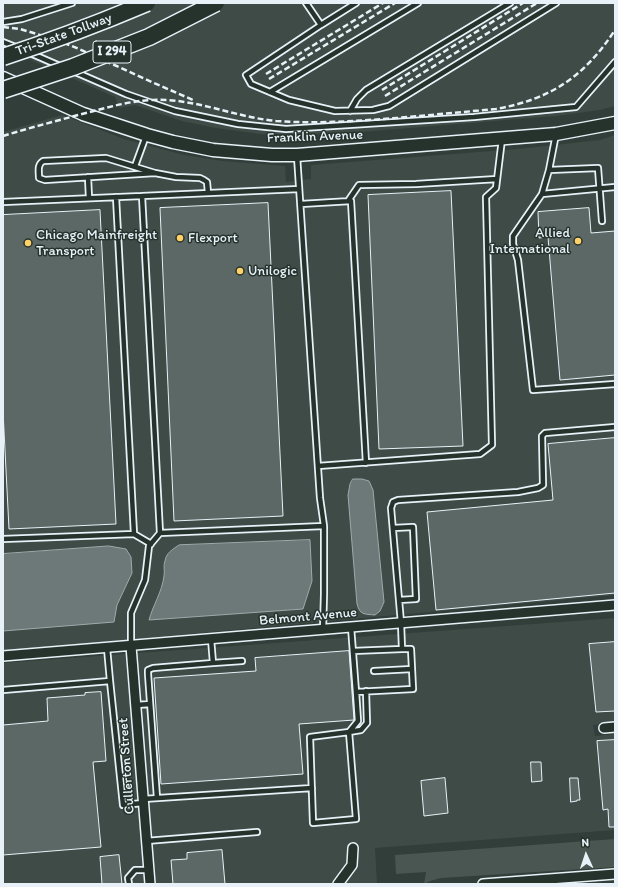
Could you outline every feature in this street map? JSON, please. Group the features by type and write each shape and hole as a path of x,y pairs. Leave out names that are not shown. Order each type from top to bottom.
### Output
{"highway":[{"name":"Tri-State Tollway","path":"3,57 92,26 147,3"},
{"name":"I 294","path":"3,90 73,67 149,37 216,3"}],"main road":[{"name":"Franklin Avenue","path":"3,78 83,114 147,135 213,150 272,155 297,155 556,134 615,123"}],"street":[{"name":"Belmont Avenue","path":"3,656 615,605"},
{"name":"Cullerton Street","path":"131,646 150,884"},
{"path":"604,728 615,727"},
{"path":"338,884 352,864 353,848"},
{"path":"483,884 605,879 615,874"}],"lane":[{"path":"3,22 22,19 72,3"},
{"path":"306,3 321,25"},
{"path":"356,3 246,75 251,84 289,100 335,111 374,110 389,106 556,3"},
{"path":"270,92 418,3"},
{"path":"350,111 357,99 366,90 510,3"},
{"path":"3,42 126,94 175,111 238,124 286,129 474,117 576,107 615,62"},
{"path":"556,134 550,170 542,194 512,236 518,260 533,390 615,384"},
{"path":"135,166 147,135"},
{"path":"318,466 480,454 492,445 486,197 496,188 502,139"},
{"path":"297,155 320,498 324,526 324,594 322,630"},
{"path":"155,173 45,180 39,178 39,166 43,161 106,158 155,173 176,177 200,178 207,182 208,193"},
{"path":"550,170 598,168 602,221"},
{"path":"88,177 89,198"},
{"path":"348,201 358,185 416,184 497,179"},
{"path":"542,194 615,187"},
{"path":"3,202 299,189"},
{"path":"131,646 131,613 145,580 149,546 160,533 142,196"},
{"path":"116,197 134,534"},
{"path":"301,204 351,201 366,463"},
{"path":"402,649 391,508 393,502 398,500 518,492 538,488 543,485 542,436 545,433 615,427"},
{"path":"160,533 324,526"},
{"path":"393,528 413,527 416,599 399,600"},
{"path":"3,539 134,534 151,544"},
{"path":"351,627 358,721 349,732 356,819 313,823 310,737 349,732 362,730 367,723 366,691"},
{"path":"211,639 213,663"},
{"path":"107,648 123,805 157,798 312,788"},
{"path":"352,651 411,649 413,689 356,692"},
{"path":"157,798 148,670 151,668 242,661"},
{"path":"374,671 412,669"},
{"path":"3,690 110,681"},
{"path":"136,705 150,704"},
{"path":"146,841 257,832"},
{"path":"129,884 128,878 135,870 149,870"}],"shaded area":[{"path":"3,3 615,3 615,106 600,110 556,116 361,132 297,135 260,134 216,128 182,121 135,105 119,108 115,97 3,48"},
{"path":"62,115 124,139 184,155 223,161 285,166 286,182 311,179 311,165 518,149 600,140 615,135 615,595 3,651 3,132"},
{"path":"353,479 369,481 373,490 384,602 380,611 375,615 361,612 357,604 348,495 350,484"},
{"path":"310,540 312,581 303,609 149,620 163,582 164,564 166,558 170,552 179,545"},
{"path":"109,546 126,549 131,557 132,573 117,605 114,622 3,631 3,554"},
{"path":"615,618 615,723 593,725 595,736 615,734 615,830 375,848 377,884 3,884 3,663"},
{"path":"615,839 615,867 441,878 424,884 426,872 396,874 395,855"}],"building":[{"path":"451,191 463,446 379,449 368,195"},
{"path":"268,203 283,516 174,521 160,208"},
{"path":"589,208 591,233 615,231 615,375 560,380 548,237 539,238 538,212"},
{"path":"100,210 116,524 9,529 3,411 3,215"},
{"path":"615,438 615,593 436,610 427,512 553,500 548,444"},
{"path":"615,642 615,711 596,712 589,644"},
{"path":"349,651 354,720 299,724 303,774 161,784 154,678 256,671 255,658"},
{"path":"101,692 106,761 93,762 101,847 3,855 3,725 48,721 47,698 85,695 85,693"},
{"path":"615,740 615,827 609,827 608,809 603,810 597,741"},
{"path":"531,762 541,762 542,781 532,782"},
{"path":"445,778 448,813 424,816 421,781"},
{"path":"570,778 578,778 580,800 571,802"},
{"path":"222,850 225,884 173,884 171,860 187,859 187,853"},
{"path":"119,855 122,884 102,884 100,857"}],"railway":[{"path":"266,74 383,3"},
{"path":"269,79 395,3"},
{"path":"382,90 523,3"},
{"path":"385,96 537,3"},
{"path":"3,27 20,29 57,40 193,100"},
{"path":"3,136 117,105 153,100 184,102 260,119 291,122 367,120 496,109 516,105 533,99 550,92 564,83 591,61 615,30"}],"place":[{"name":"Flexport","path":"180,238"},
{"name":"Allied International","path":"578,241"},
{"name":"Chicago Mainfreight Transport","path":"28,243"},
{"name":"Unilogic","path":"240,271"}]}
